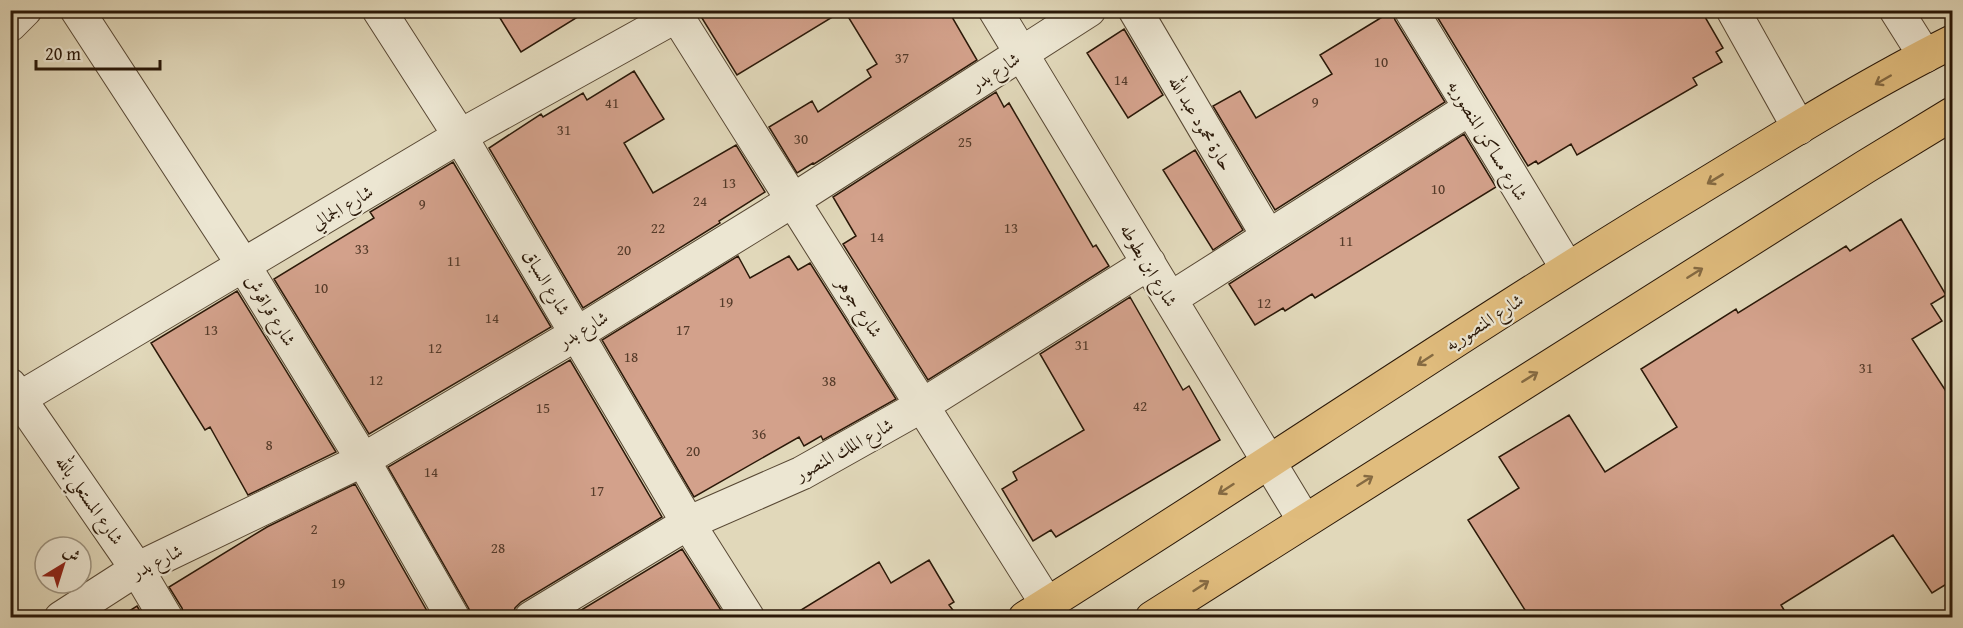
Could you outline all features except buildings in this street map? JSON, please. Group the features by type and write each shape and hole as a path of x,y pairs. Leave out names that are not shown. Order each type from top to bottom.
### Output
{"main road":[{"name":"شارع المنصوريه","path":"1036,611 1567,268 1799,128 1939,49"},
{"path":"1152,618 1865,166 1953,114"}],"street":[{"path":"10,25 25,10"},
{"name":"شارع قراقوش","path":"77,10 244,266 363,460 453,618"},
{"name":"شارع السباق","path":"380,10 460,135 688,523 748,618"},
{"name":"شارع ابن بطوطه","path":"994,10 1304,520"},
{"name":"شارع بدر","path":"61,618 137,569 363,460 578,333 792,201 1089,10"},
{"name":"حارة محمود عبد الله","path":"1135,10 1268,236"},
{"name":"شارع مساكن المنصوريه","path":"1411,10 1567,268"},
{"path":"1733,10 1799,128"},
{"path":"1896,10 1939,49"},
{"name":"شارع الجمالي","path":"14,396 244,266 460,135 674,13"},
{"name":"شارع جوهر","path":"674,13 923,405 1036,611"},
{"path":"1170,299 1469,109"},
{"name":"شارع الملك المنصور","path":"531,618 688,523 802,473 923,405 1149,263"},
{"name":"شارع المستعلي بالله","path":"14,396 137,569 166,618"}]}
